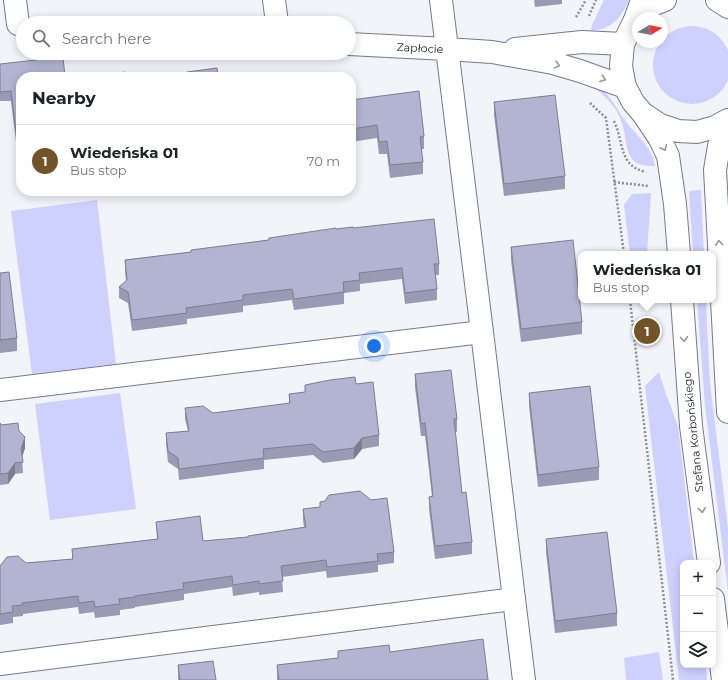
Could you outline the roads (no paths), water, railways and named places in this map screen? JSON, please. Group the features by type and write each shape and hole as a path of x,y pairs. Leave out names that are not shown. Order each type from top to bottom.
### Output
{"street":[{"path":"14,24 15,0"},
{"path":"274,0 275,16"},
{"path":"441,0 524,680"},
{"path":"638,12 642,0"},
{"path":"644,12 652,5 665,0"},
{"path":"717,0 728,6"},
{"path":"724,0 728,6"},
{"path":"632,25 623,44 621,66 625,87 633,102 644,115 660,139 668,156 675,204 678,251"},
{"name":"Zapłocie","path":"492,52 582,42 623,44"},
{"name":"Zapłocie","path":"356,44 492,52 553,63 625,87"},
{"path":"644,115 660,125 678,131 697,132 715,127 728,120"},
{"path":"728,126 719,146 715,170 728,412"},
{"name":"Stefana Korbońskiego","path":"682,303 691,426 709,560"},
{"path":"0,390 482,332"},
{"path":"0,664 514,599"},
{"path":"716,623 723,680"}],"place":[{"name":"Wiedeńska 01","path":"647,331"}]}
